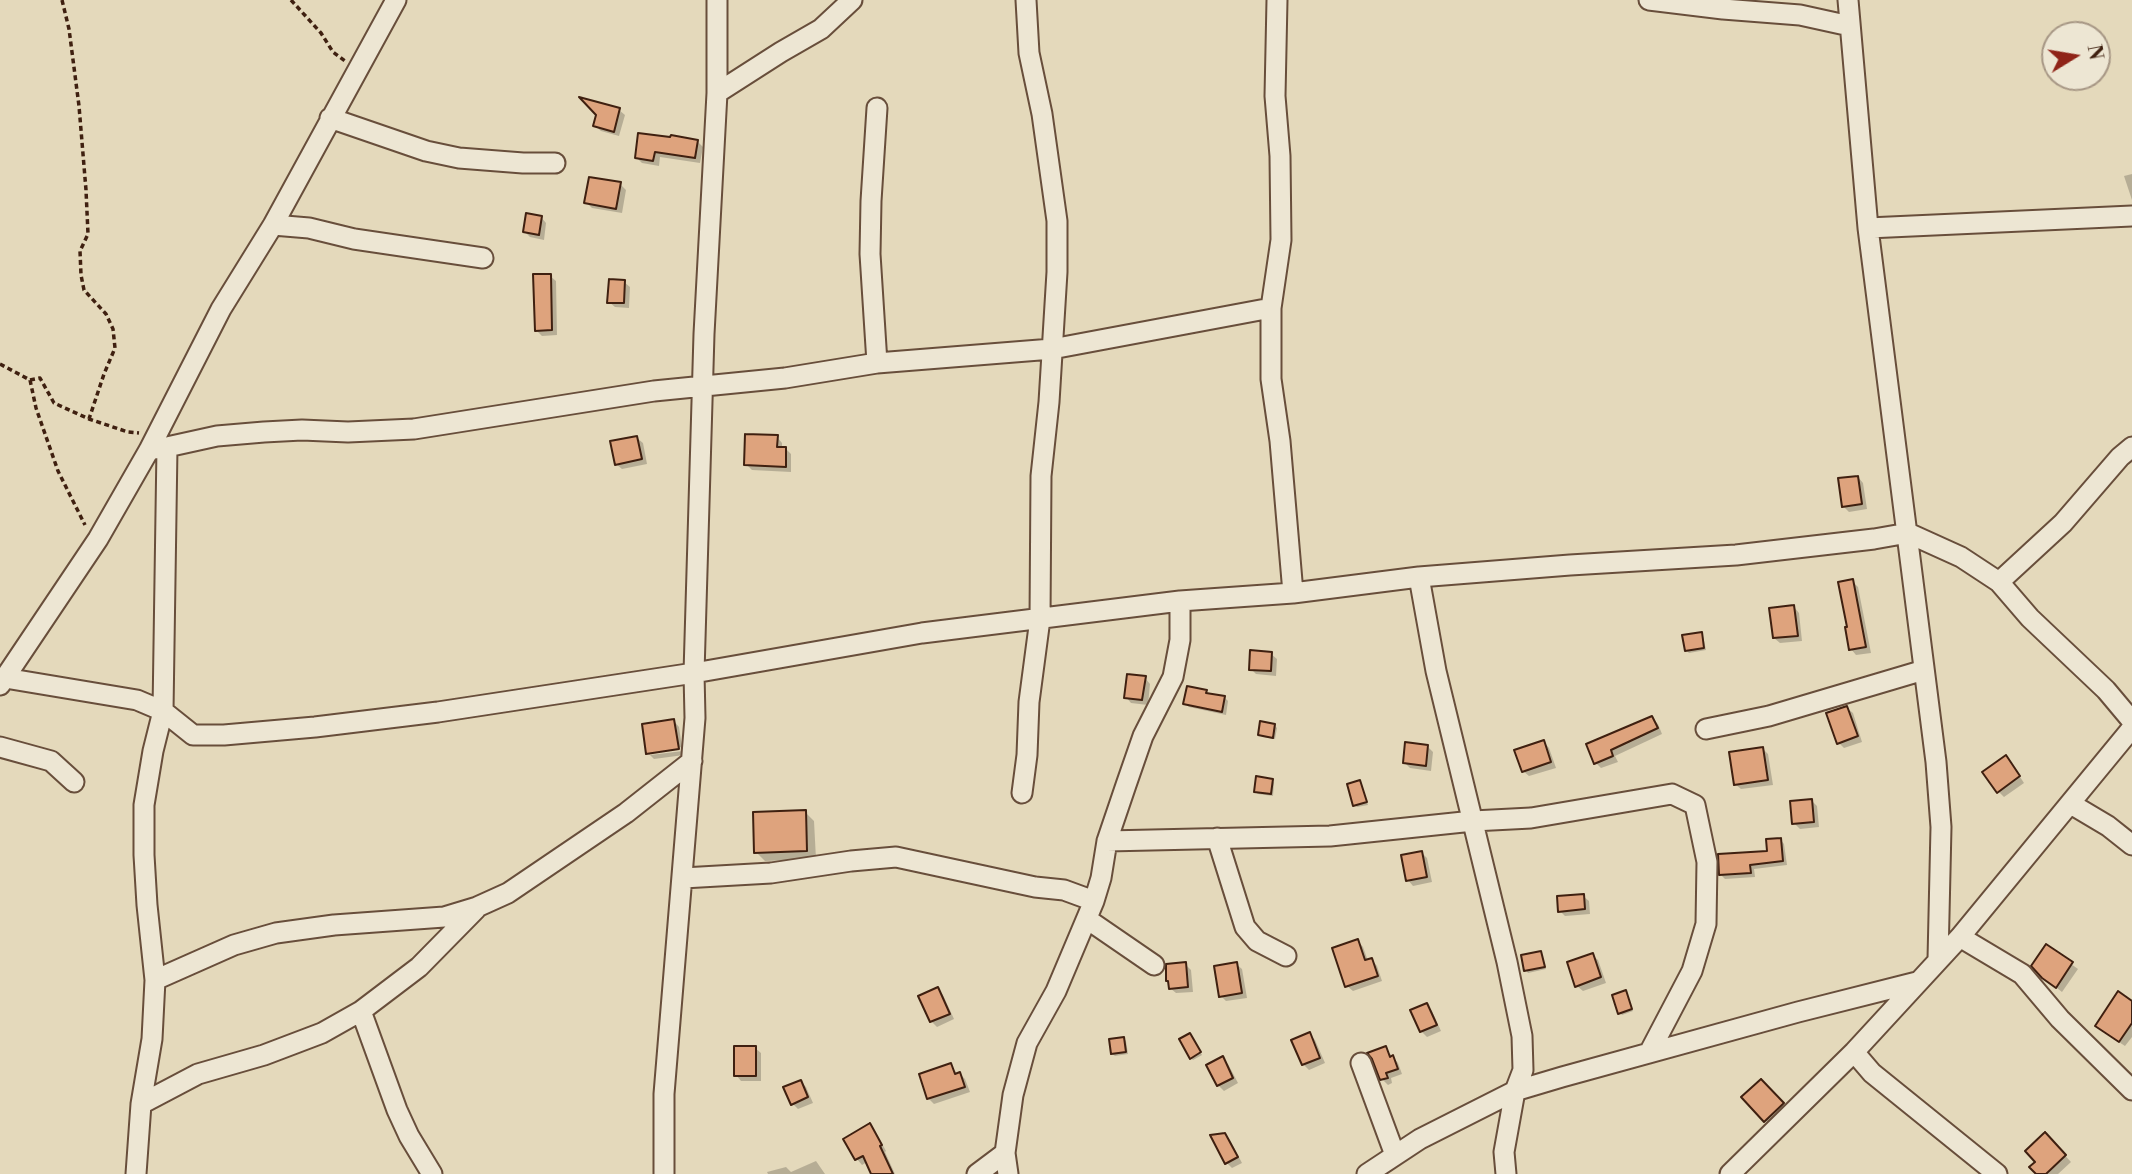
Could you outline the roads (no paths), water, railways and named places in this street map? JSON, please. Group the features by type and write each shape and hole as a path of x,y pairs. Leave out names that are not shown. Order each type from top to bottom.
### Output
{"street":[{"path":"396,0 273,225 221,309 158,444 98,539 2,681 138,700 163,711 193,735 224,735 438,712 694,673 922,633 1180,601 1293,593 1419,577 1736,555 1908,533 1961,558 1999,582 2029,618 2106,691 2132,721"},
{"path":"664,1174 664,1094 695,718 704,334 717,93 717,0"},
{"path":"717,93 821,29 852,0"},
{"path":"1022,793 1029,702 1040,619 1041,476 1057,282 1057,221 1044,128 1029,52 1026,0"},
{"path":"1277,0 1275,96 1280,156 1281,240 1271,308 1271,379 1280,442 1293,593"},
{"path":"1648,0 1800,15 1850,26"},
{"path":"1847,0 1868,228 1937,762 1941,827 1938,959"},
{"path":"877,108 870,254 877,363"},
{"path":"330,118 426,151 459,158 555,163"},
{"path":"1868,228 2132,216"},
{"path":"273,225 309,228 354,239 482,258"},
{"path":"158,444 264,432 414,429 640,393 785,378 877,363 1052,349 1271,308"},
{"path":"136,1174 141,1104 152,1039 155,980 146,892 144,805 163,711 158,444"},
{"path":"1999,582 2063,523 2120,457 2132,447"},
{"path":"1419,577 1436,671 1507,962 1522,1036 1522,1070 1515,1091 1504,1152 1506,1174"},
{"path":"1008,1174 1005,1153 1013,1095 1027,1043 1056,990 1090,910 1101,878 1107,841 1143,736 1173,677 1180,640 1180,601"},
{"path":"1706,729 1769,716 1924,670"},
{"path":"1738,1172 1960,937 2132,728"},
{"path":"0,747 51,761 74,782"},
{"path":"155,980 233,945 276,933 334,925 444,917 477,907 508,892 626,813 692,761"},
{"path":"1107,841 1329,836 1473,821 1531,818 1672,794 1695,805 1707,862 1706,923 1692,971 1648,1053"},
{"path":"2071,804 2108,826 2132,845"},
{"path":"1217,838 1245,927 1257,941 1286,956"},
{"path":"682,878 771,873 896,857 1035,887 1064,890 1154,965"},
{"path":"141,1104 198,1074 264,1055 322,1033 361,1011 419,967 477,907"},
{"path":"1960,937 2022,974 2060,1019 2132,1090"},
{"path":"1367,1174 1420,1139 1515,1091 1861,995 1917,982"},
{"path":"361,1011 397,1110 432,1174"},
{"path":"1854,1052 1871,1073 1997,1174"},
{"path":"1362,1063 1395,1155"},
{"path":"977,1174 1005,1153"}]}
